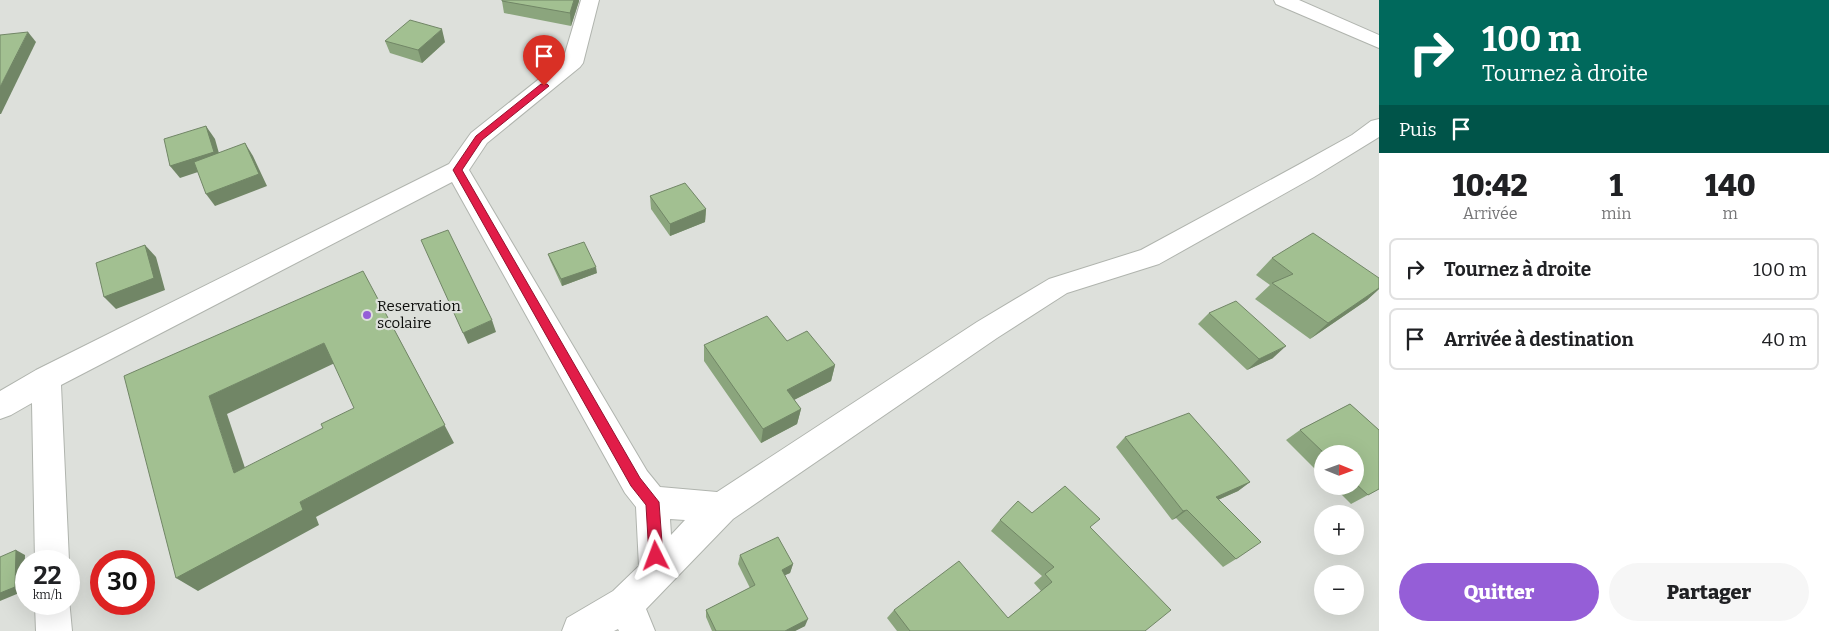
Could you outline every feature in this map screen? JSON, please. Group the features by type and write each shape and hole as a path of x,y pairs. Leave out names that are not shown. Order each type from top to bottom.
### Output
{"street":[{"path":"0,406 46,379 457,170 479,138 572,63 590,0"},
{"path":"1283,0 1379,42"},
{"path":"580,631 632,617 657,574 721,508 987,330 1058,286 1150,257 1314,167 1360,140 1379,126"},
{"path":"457,170 636,482 652,502 657,574"},
{"path":"46,379 52,550"},
{"path":"652,502 721,508"},
{"path":"53,615 54,631"}],"building":[{"path":"502,0 574,0 570,13"},
{"path":"410,20 442,29 418,50 385,41"},
{"path":"28,32 0,87 0,35"},
{"path":"206,126 214,152 170,166 164,139"},
{"path":"245,143 259,174 206,194 194,162"},
{"path":"685,183 706,209 670,224 650,196"},
{"path":"448,230 492,320 463,333 421,240"},
{"path":"1313,233 1379,278 1379,288 1328,323 1272,283 1293,274 1272,258"},
{"path":"584,242 596,267 561,279 548,254"},
{"path":"145,245 154,278 104,297 96,263"},
{"path":"363,271 445,425 300,502 303,510 176,578 124,376","holes":["324,343 354,408 321,424 323,428 234,473 209,396"]},
{"path":"1236,301 1286,346 1259,359 1209,313"},
{"path":"767,316 787,341 807,331 835,365 787,390 801,409 763,429 704,345"},
{"path":"1350,404 1379,430 1379,489 1368,495 1364,491 1364,445 1316,445 1300,430"},
{"path":"1189,413 1250,482 1216,497 1261,542 1236,559 1187,510 1183,511 1125,437"},
{"path":"1065,486 1100,519 1090,527 1171,610 1145,631 910,631 894,610 959,561 1008,618 1052,582 1045,574 1054,567 1000,520 1018,501 1032,513"},
{"path":"778,537 793,564 782,570 808,619 785,631 716,631 706,610 755,585 740,555"},
{"path":"15,550 15,587 0,593 0,557"}],"place":[{"name":"Reservation scolaire","path":"367,315"}],"route":[{"path":"544,86 479,138 457,170 636,482 652,502 656,556"}]}
